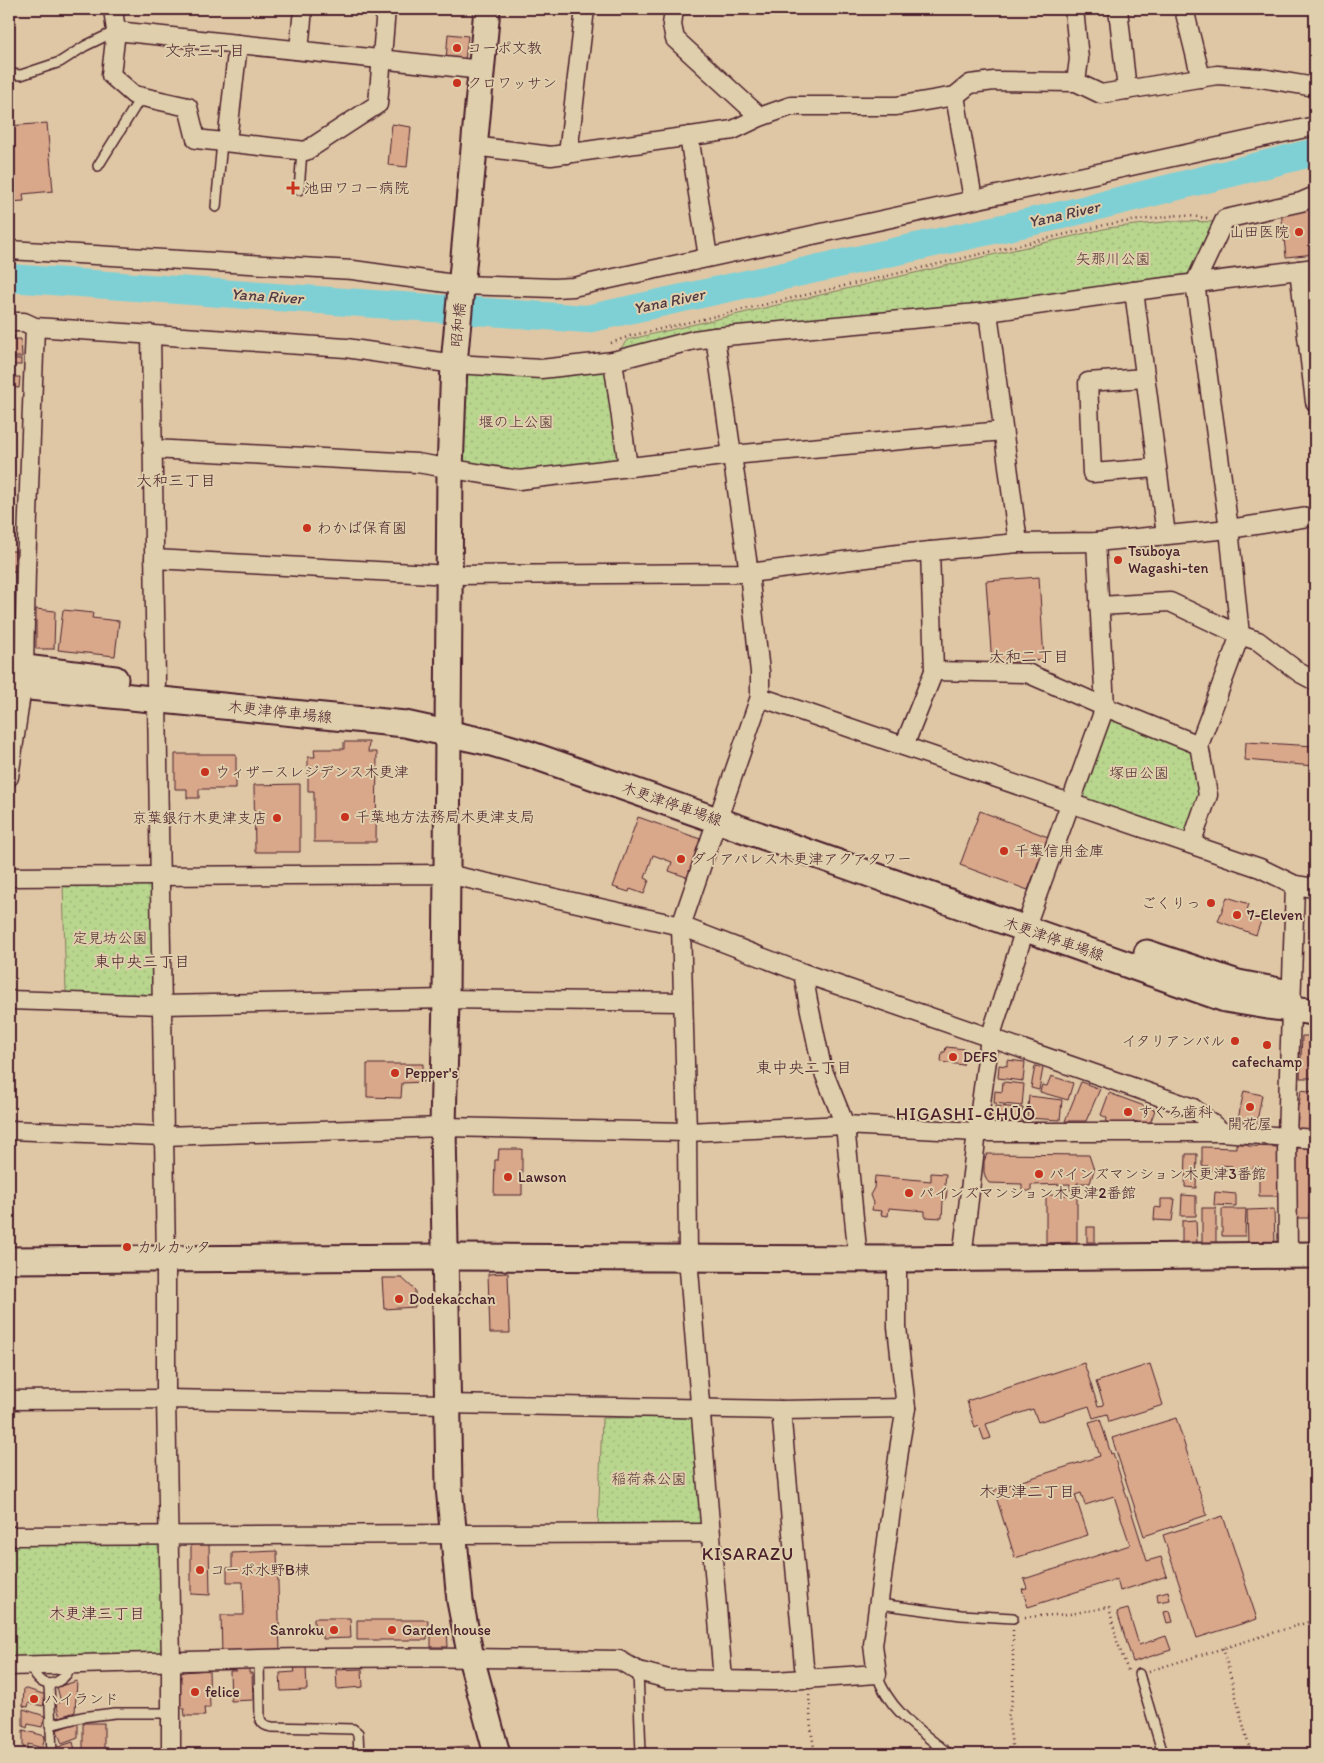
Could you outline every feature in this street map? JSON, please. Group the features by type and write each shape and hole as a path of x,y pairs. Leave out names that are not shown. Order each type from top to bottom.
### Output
{"street":[{"path":"113,9 116,31 111,75 134,96 188,107 196,139 302,151 306,151 378,104 386,9"},
{"path":"299,50 303,9"},
{"name":"昭和橋","path":"487,9 454,364 450,470 446,999 443,1127 448,1487 460,1601 470,1658 497,1754"},
{"path":"568,154 585,9"},
{"path":"674,9 672,25 676,39 760,117"},
{"path":"1074,9 1079,60 1076,82"},
{"path":"1118,9 1127,90"},
{"path":"1184,9 1201,78"},
{"path":"116,31 482,70"},
{"path":"225,142 238,44"},
{"path":"474,146 551,156 568,154 733,130 760,117 791,106 896,106 955,96 970,84 994,81 1076,82 1101,94 1217,75 1261,78 1315,87"},
{"path":"955,96 973,199"},
{"path":"9,250 353,270 461,285 573,287 1315,126"},
{"path":"689,136 708,257"},
{"path":"1191,844 1208,795 1199,745 1240,635 1228,529 1195,283 1225,219 1301,202 1315,196"},
{"path":"9,322 24,322 35,327 346,348 454,364 541,368 608,353 715,337 988,312 1134,290 1307,269 1315,402"},
{"path":"1134,290 1166,536"},
{"path":"988,312 1018,543"},
{"path":"9,777 26,569 35,327"},
{"path":"151,334 166,1260 171,1754"},
{"path":"715,337 749,573 760,672 760,697 681,926 687,1132 688,1258 723,1680"},
{"path":"608,353 628,467"},
{"path":"1145,378 1088,382 1092,473 1157,468"},
{"path":"152,449 417,463 450,470 520,480 732,456 1003,431"},
{"path":"154,559 450,575 749,573 898,554 1018,543 1096,542 1166,536 1315,516"},
{"path":"962,1258 990,1038 1028,921 1106,708 1096,542"},
{"path":"904,746 934,670 930,551"},
{"path":"1100,606 1170,602 1240,635 1258,641 1315,682"},
{"path":"934,670 1027,673 1106,708 1199,745"},
{"name":"木更津停車場線","path":"16,676 156,692 401,710 448,726 496,729 720,813 1028,921 1238,983 1299,1004 1315,995"},
{"path":"760,697 1260,868 1295,886 1315,888"},
{"path":"9,877 447,874 681,926 803,973 1193,1108 1222,1132"},
{"path":"1288,1255 1287,1136 1299,1004 1295,886"},
{"path":"803,973 822,1068 845,1125 858,1259"},
{"path":"9,1000 162,1005 446,999 683,1002"},
{"path":"9,1130 164,1136 443,1127 687,1132 845,1125 977,1132 1222,1132 1315,1139"},
{"path":"9,1260 445,1257 897,1259 1315,1255"},
{"path":"9,1666 260,1659 470,1658 619,1660 638,1671 668,1679 774,1681 877,1674 873,1645 906,1408 898,1326 897,1259"},
{"path":"9,1400 166,1399 781,1410 906,1408"},
{"path":"781,1410 804,1666 809,1679"},
{"path":"9,1536 710,1533"}],"lane":[{"path":"9,74 21,75 60,62 85,46 116,31"},
{"path":"98,166 141,97"},
{"path":"216,206 225,142"},
{"path":"299,190 302,151"},
{"path":"879,1604 961,1615 1013,1618"},
{"path":"260,1659 260,1719 266,1726 353,1729 358,1734 359,1754"},
{"path":"32,1665 36,1677 49,1684 62,1679 70,1673 72,1664"},
{"path":"638,1671 641,1754"},
{"path":"877,1674 880,1686 903,1716 949,1754"},
{"path":"1139,1674 1163,1754"},
{"path":"49,1684 52,1754"},
{"path":"50,1725 82,1717 115,1713 171,1713"},
{"path":"931,1754 939,1746"}],"path":[{"path":"608,353 630,336 1109,224 1178,216 1225,219"},
{"path":"1007,1754 1012,1745 1008,1717 1014,1694 1013,1618 1070,1614 1109,1607 1117,1641 1130,1676 1315,1620"},
{"path":"1223,1648 1251,1754"},
{"path":"809,1679 811,1729 815,1754"}],"green space":[{"name":"矢那川公園","path":"1174,221 1219,222 1191,279 614,358 627,340 1108,228"},
{"name":"堰の上公園","path":"605,368 620,460 519,470 457,462 464,373"},
{"name":"塚田公園","path":"1108,712 1193,750 1201,795 1184,836 1079,797"},
{"name":"定見坊公園","path":"154,879 156,997 66,994 63,882"},
{"name":"稲荷森公園","path":"693,1417 702,1527 598,1529 602,1418"},
{"path":"159,1543 162,1547 164,1648 156,1654 9,1657 9,1545"}],"building":[{"name":"コーポ文教","path":"448,34 468,36 465,60 446,60"},
{"path":"47,123 53,191 23,194 24,201 9,202 9,126"},
{"path":"392,124 411,127 407,167 388,165"},
{"name":"山田医院","path":"1315,206 1315,254 1286,257 1281,210"},
{"path":"9,335 14,335 15,339 21,339 22,357 9,357"},
{"path":"9,359 21,359 21,365 9,365"},
{"path":"9,374 11,374 11,377 20,377 19,388 9,387"},
{"path":"9,551 17,551 17,571 9,571"},
{"path":"1039,577 1044,660 992,664 986,581"},
{"path":"9,600 13,600 13,614 9,614"},
{"path":"36,609 55,611 54,649 36,649"},
{"path":"63,610 93,613 92,618 119,621 115,656 58,650"},
{"name":"千葉地方法務局木更津支局","path":"344,742 369,742 368,752 377,752 376,842 314,842 314,791 308,791 308,757 315,757 314,749 344,749"},
{"path":"1246,742 1315,746 1314,766 1245,760"},
{"name":"ウィザースレジデンス木更津","path":"175,754 236,754 236,789 199,789 199,798 187,798 187,789 175,789"},
{"name":"京葉銀行木更津支店","path":"300,784 300,852 255,852 254,785"},
{"name":"千葉信用金庫","path":"980,811 1048,837 1028,890 960,865"},
{"name":"ダイアパレス木更津アクアタワー","path":"638,817 706,841 692,879 669,871 672,862 653,855 645,878 649,880 644,894 630,889 629,892 613,887"},
{"name":"7-Eleven","path":"1227,897 1249,904 1246,913 1262,918 1256,935 1218,921"},
{"path":"1302,1036 1315,1036 1315,1078 1300,1078"},
{"name":"DEFS","path":"946,1047 965,1049 963,1065 941,1062 942,1052 945,1052"},
{"path":"1007,1060 1025,1062 1023,1081 998,1078 999,1065 1007,1066"},
{"name":"Pepper's","path":"367,1064 423,1064 423,1082 402,1083 401,1098 367,1097"},
{"path":"1035,1066 1043,1068 1039,1090 1031,1088"},
{"path":"1051,1076 1073,1083 1068,1100 1040,1092 1042,1085 1047,1086"},
{"path":"1003,1082 1024,1084 1022,1106 994,1103 995,1091 1002,1092"},
{"path":"1081,1082 1100,1089 1086,1121 1065,1121"},
{"path":"1301,1090 1315,1092 1315,1130 1297,1129 1298,1116 1295,1116 1296,1105 1299,1105"},
{"name":"開花屋","path":"1244,1091 1262,1095 1256,1126 1238,1119"},
{"name":"すぐろ歯科","path":"1109,1093 1155,1110 1149,1126 1134,1121 1132,1128 1119,1123 1117,1127 1106,1123 1107,1118 1101,1115"},
{"path":"1029,1096 1062,1100 1060,1120 1027,1118"},
{"path":"996,1106 1023,1108 1022,1123 990,1120 991,1110 995,1111"},
{"path":"1236,1144 1279,1147 1278,1196 1259,1196 1259,1167 1253,1167 1253,1170 1232,1170 1232,1166 1220,1165 1220,1171 1208,1170 1208,1166 1202,1166 1202,1147 1236,1148"},
{"path":"1297,1148 1315,1148 1315,1213 1309,1213 1309,1218 1296,1218"},
{"name":"Lawson","path":"499,1149 522,1149 522,1195 494,1195 495,1160 498,1160"},
{"name":"パインズマンション木更津3番館","path":"987,1154 1089,1155 1094,1170 1090,1183 1077,1183 1077,1189 1070,1190 1070,1184 1031,1185 1031,1191 1022,1191 1022,1184 989,1183 984,1172 984,1161"},
{"path":"1186,1154 1197,1154 1196,1188 1185,1187"},
{"name":"パインズマンション木更津2番館","path":"931,1173 946,1174 945,1184 947,1191 946,1198 943,1201 942,1218 925,1217 925,1211 889,1208 888,1216 881,1215 882,1211 872,1210 873,1203 870,1195 874,1188 875,1176 931,1181"},
{"path":"1215,1192 1236,1194 1236,1206 1214,1205"},
{"path":"1046,1195 1077,1195 1077,1242 1046,1243"},
{"path":"1182,1195 1196,1196 1196,1216 1181,1216"},
{"path":"1161,1199 1175,1199 1172,1221 1154,1220 1155,1207 1161,1208"},
{"path":"1202,1208 1216,1208 1216,1245 1202,1245"},
{"path":"1222,1209 1246,1209 1245,1236 1222,1236"},
{"path":"1274,1209 1275,1245 1248,1245 1247,1210"},
{"path":"1196,1220 1197,1245 1182,1245 1182,1221"},
{"path":"1087,1227 1095,1227 1095,1242 1087,1242"},
{"path":"508,1273 510,1333 490,1333 488,1274"},
{"name":"Dodekacchan","path":"382,1278 402,1278 415,1290 415,1307 384,1309"},
{"path":"1084,1363 1098,1406 1104,1405 1096,1382 1150,1364 1163,1405 1109,1422 1107,1414 1093,1418 1089,1406 1038,1422 1033,1409 986,1424 991,1438 984,1440 979,1426 975,1428 967,1401"},
{"path":"1176,1418 1207,1515 1144,1536 1112,1438"},
{"path":"1100,1419 1111,1454 1113,1453 1147,1561 1161,1557 1167,1576 1120,1591 1117,1579 1028,1607 1022,1589 1027,1588 1024,1579 1130,1545 1114,1496 1085,1505 1081,1493 1075,1495 1088,1535 1015,1558 994,1490 1100,1456 1089,1422"},
{"path":"1223,1516 1257,1619 1197,1638 1163,1535"},
{"name":"コーポ水野B棟","path":"209,1543 210,1595 191,1594 191,1545"},
{"path":"277,1551 280,1652 222,1653 221,1615 244,1615 243,1582 227,1582 227,1568 232,1568 232,1553"},
{"path":"1168,1591 1170,1600 1158,1602 1157,1594"},
{"path":"1128,1609 1139,1645 1166,1636 1171,1650 1133,1662 1117,1612"},
{"path":"1170,1611 1173,1622 1167,1623 1164,1612"},
{"path":"314,1618 350,1618 351,1638 322,1639 322,1634 314,1634"},
{"name":"Garden house","path":"357,1620 428,1620 427,1640 357,1640"},
{"path":"431,1629 447,1629 448,1647 431,1647"},
{"path":"306,1667 307,1690 281,1691 280,1673 295,1672 294,1668"},
{"path":"236,1668 249,1668 249,1673 252,1673 253,1700 231,1701 230,1671 236,1671"},
{"path":"362,1669 363,1687 337,1689 336,1670"},
{"name":"felice","path":"209,1670 210,1708 204,1708 205,1716 185,1716 184,1708 180,1708 179,1676 183,1672"},
{"path":"77,1681 75,1712 60,1717 56,1704 61,1702 57,1687"},
{"name":"ハイランド","path":"24,1688 46,1695 43,1706 29,1703 28,1707 23,1706"},
{"name":"ハイランド","path":"23,1709 45,1716 42,1727 28,1724 27,1728 23,1726"},
{"path":"78,1722 78,1738 62,1744 57,1730"},
{"path":"83,1723 104,1723 104,1754 83,1754"},
{"name":"ハイランド","path":"23,1730 45,1736 42,1748 28,1744 27,1748 23,1747"},
{"path":"73,1742 76,1754 57,1754 55,1748"},
{"path":"469,1746 470,1754 437,1754 436,1748"}],"waterway":[{"name":"Yana River","path":"9,278 587,319 1062,215 1315,152"}],"place":[{"name":"コーポ文教","path":"457,48"},
{"name":"クロワッサン","path":"457,83"},
{"name":"池田ワコー病院","path":"293,188"},
{"name":"山田医院","path":"1299,232"},
{"name":"わかば保育園","path":"307,528"},
{"name":"Tsuboya Wagashi-ten","path":"1118,560"},
{"name":"ウィザースレジデンス木更津","path":"205,772"},
{"name":"千葉地方法務局木更津支局","path":"345,817"},
{"name":"京葉銀行木更津支店","path":"277,818"},
{"name":"千葉信用金庫","path":"1004,851"},
{"name":"ダイアパレス木更津アクアタワー","path":"681,859"},
{"name":"ごくりっ","path":"1211,903"},
{"name":"7-Eleven","path":"1237,915"},
{"name":"イタリアンバル","path":"1235,1041"},
{"name":"cafechamp","path":"1267,1045"},
{"name":"DEFS","path":"953,1057"},
{"name":"Pepper's","path":"395,1073"},
{"name":"開花屋","path":"1250,1107"},
{"name":"すぐろ歯科","path":"1128,1112"},
{"name":"パインズマンション木更津3番館","path":"1039,1174"},
{"name":"Lawson","path":"508,1177"},
{"name":"パインズマンション木更津2番館","path":"909,1193"},
{"name":"カルカッタ","path":"127,1247"},
{"name":"Dodekacchan","path":"399,1299"},
{"name":"コーポ水野B棟","path":"200,1570"},
{"name":"Sanroku","path":"334,1630"},
{"name":"Garden house","path":"392,1630"},
{"name":"felice","path":"195,1692"},
{"name":"ハイランド","path":"34,1699"}],"district":[{"name":"文京三丁目","path":"205,50"},
{"name":"大和三丁目","path":"176,480"},
{"name":"大和二丁目","path":"1029,656"},
{"name":"東中央三丁目","path":"142,961"},
{"name":"東中央二丁目","path":"804,1067"},
{"name":"HIGASHI-CHŪŌ","path":"966,1114"},
{"name":"木更津二丁目","path":"1027,1491"},
{"name":"KISARAZU","path":"748,1554"},
{"name":"木更津三丁目","path":"97,1613"}]}
